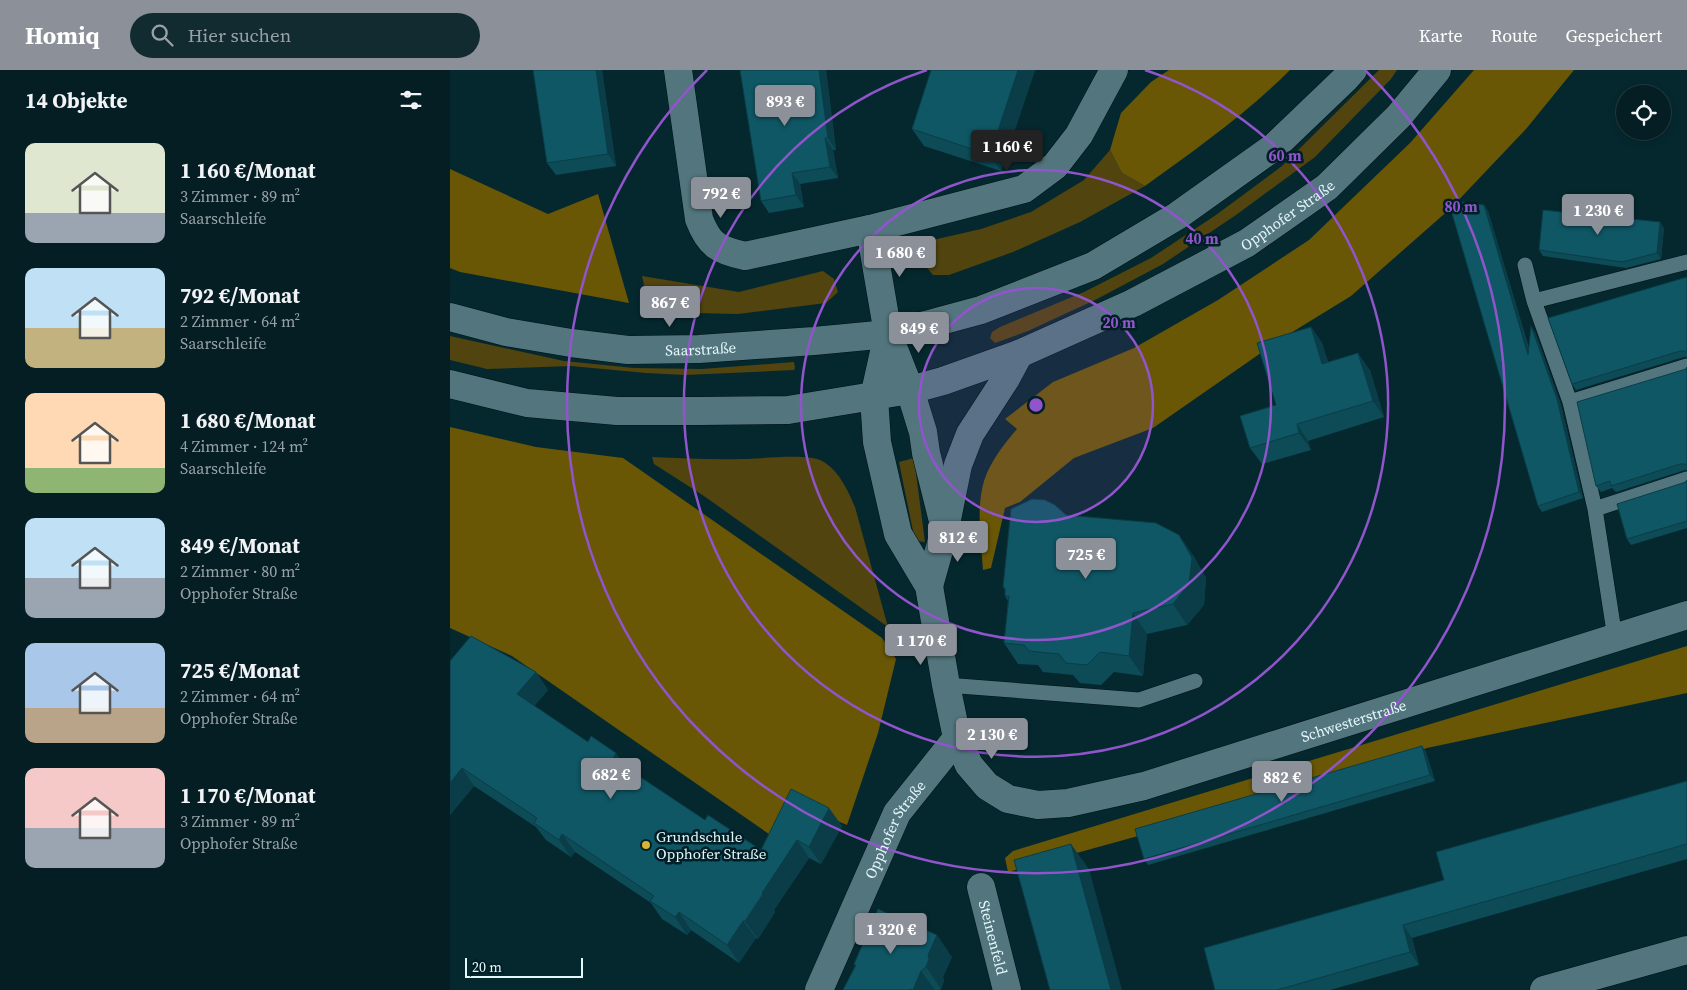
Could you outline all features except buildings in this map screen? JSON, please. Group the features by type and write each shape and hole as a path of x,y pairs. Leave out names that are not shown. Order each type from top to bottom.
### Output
{"street":[{"path":"678,70 698,219 704,234 714,245 730,253 745,256 870,229 1024,189 1055,166 1079,135 1114,70"},
{"path":"888,334 981,310 1093,266 1177,216 1274,147 1353,70"},
{"name":"Opphofer Straße","path":"910,390 943,381 1019,354 1133,303 1247,243 1327,187 1399,116 1437,70"},
{"path":"870,229 888,334 910,390 923,432 926,453 945,529"},
{"name":"Saarstraße","path":"450,317 506,332 628,350 699,349 888,334"},
{"path":"888,334 874,397 877,442 898,534 929,586 957,738"},
{"path":"929,586 945,529 958,465 970,434 1019,354"},
{"path":"450,384 528,403 616,411 788,410 910,390"},
{"name":"Schwesterstraße","path":"957,738 969,765 987,786 1008,799 1038,805 1068,803 1144,786 1687,615"},
{"name":"Opphofer Straße","path":"819,990 897,813 957,738"},
{"name":"Steinenfeld","path":"981,887 1006,990"},
{"path":"1544,990 1687,950"}],"lane":[{"path":"1534,301 1687,262"},
{"path":"1526,265 1534,301 1570,402 1595,510 1615,638"},
{"path":"1570,402 1687,366"},
{"path":"1595,510 1687,479"},
{"path":"946,685 1139,700 1195,681"}],"shaded area":[{"path":"1169,70 1290,70 1238,117 1145,186 1122,173 1110,150 1121,113 1151,82"},
{"path":"1379,70 1397,70 1391,79 1315,157 1236,215 1163,264 1097,299 1028,331 995,343 990,338 992,332 1000,327 1084,292 1151,258 1216,215 1282,166"},
{"path":"1474,70 1574,70 1526,129 1451,208 1351,296 1281,339 1153,428 1074,458 1020,502 1005,508 991,568 983,570 980,503 984,481 1002,447 1017,429 1005,419 1053,382 1134,348 1218,300 1309,240 1410,143"},
{"path":"1110,150 1122,173 1145,186 1080,222 1013,252 949,275 933,275 921,261 922,251 933,240 981,229 1031,212 1084,180"},
{"path":"450,169 548,214 598,194 629,303 460,272 450,268"},
{"path":"823,271 834,279 838,292 826,303 738,314 650,312 642,276 739,292"},
{"path":"450,336 564,361 634,368 702,369 794,362 795,368 794,370 685,375 571,366 487,369 450,360"},
{"path":"450,427 536,447 623,458 882,638 896,659 878,733 847,825 802,806 782,843 512,656 450,628"},
{"path":"652,457 749,459 806,457 822,461 828,465 842,481 855,507 888,627 704,496 654,464"},
{"path":"914,458 925,542 918,541 914,536 899,462"},
{"path":"1687,646 1687,693 1427,748 1214,815 1008,872 1005,858 1013,851"}],"place":[{"name":"Grundschule Opphofer Straße","path":"646,845"}]}
